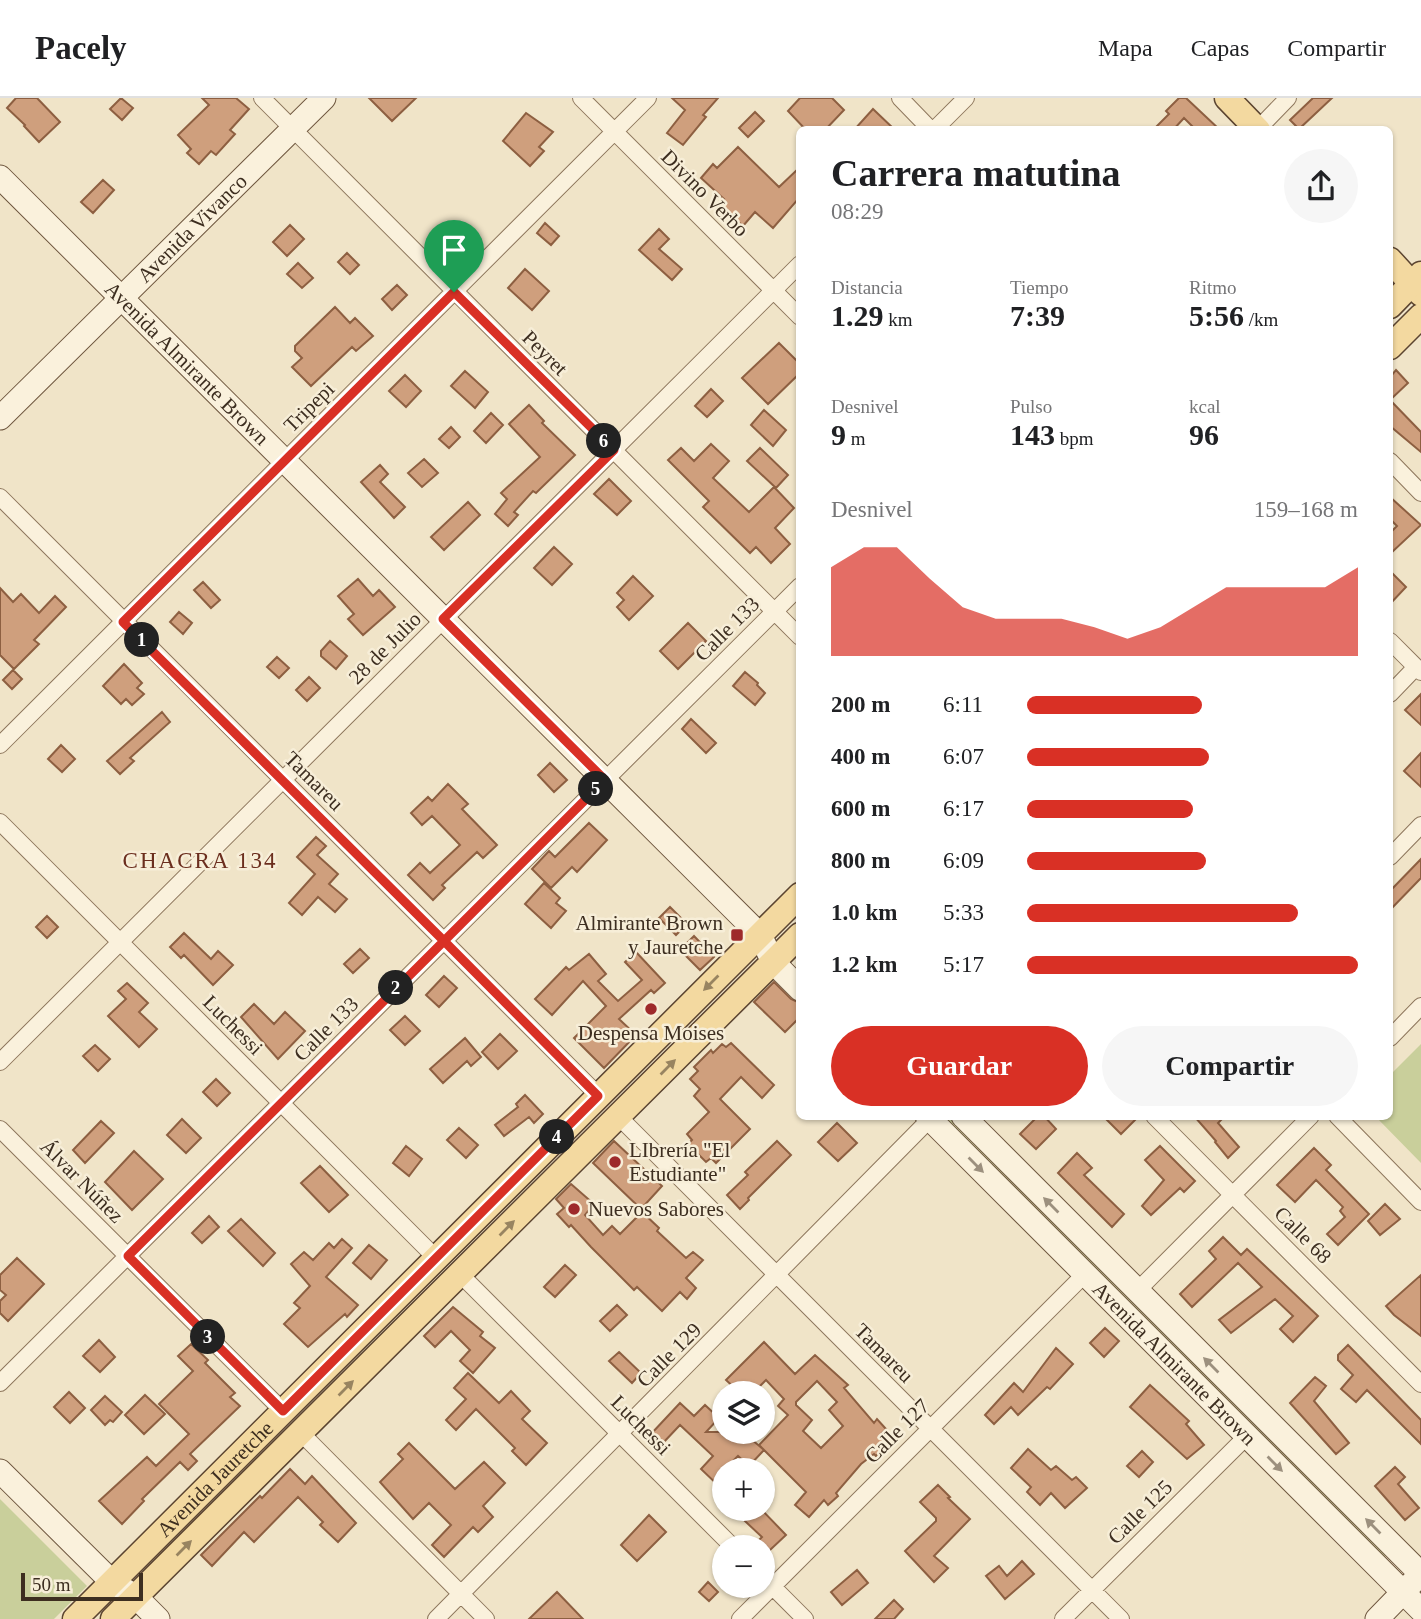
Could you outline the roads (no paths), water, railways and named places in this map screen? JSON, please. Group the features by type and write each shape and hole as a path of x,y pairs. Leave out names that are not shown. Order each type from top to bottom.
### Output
{"main road":[{"name":"Avenida Vivanco","path":"0,418 324,98"},
{"path":"1227,98 1255,126"},
{"name":"Avenida Almirante Brown","path":"0,177 760,935 773,962 796,985"},
{"path":"1393,263 1418,284 1393,304"},
{"path":"1393,344 1421,316"},
{"name":"Avenida Jauretche","path":"75,1619 796,899"},
{"name":"Avenida Almirante Brown","path":"760,935 796,944"},
{"name":"Avenida Jauretche","path":"126,1611 618,1116 773,962 796,945"},
{"name":"Avenida Almirante Brown","path":"931,1120 1414,1606"},
{"name":"Avenida Almirante Brown","path":"967,1120 1421,1574"},
{"path":"0,1471 112,1582 126,1611 158,1619"},
{"path":"1377,1619 1414,1606 1421,1574"}],"street":[{"name":"Peyret","path":"261,98 796,633"},
{"name":"Divino Verbo","path":"581,98 796,313"},
{"name":"Tripepi","path":"0,745 648,98"},
{"path":"900,98 929,126"},
{"path":"937,126 966,98"},
{"path":"1261,126 1288,98"},
{"name":"28 de Julio","path":"0,1062 796,268"},
{"path":"1393,464 1421,493"},
{"name":"Tamareu","path":"0,497 598,1096"},
{"name":"Calle 133","path":"0,1384 796,590"},
{"path":"1393,644 1418,670 1393,691"},
{"name":"Luchessi","path":"0,822 436,1258"},
{"path":"1393,854 1421,825"},
{"path":"1393,1035 1421,1006"},
{"name":"Tamareu","path":"618,1116 1121,1619"},
{"name":"Calle 129","path":"436,1619 927,1120"},
{"name":"Calle 68","path":"1158,1120 1421,1384"},
{"path":"1136,1291 1307,1120"},
{"path":"1340,1120 1421,1202"},
{"name":"Álvar Núñez","path":"0,1129 283,1411"},
{"name":"Luchessi","path":"460,1274 721,1535"},
{"name":"Calle 127","path":"775,1575 1085,1274"},
{"path":"300,1433 486,1619"},
{"name":"Calle 125","path":"1063,1619 1247,1436"},
{"path":"775,1589 805,1619"},
{"name":"Calle 127","path":"740,1619 756,1598"}],"place":[{"name":"Almirante Brown y Jauretche","path":"737,935"},
{"name":"Despensa Moises","path":"651,1009"},
{"name":"LIbrería \"El Estudiante\"","path":"615,1162"},
{"name":"Nuevos Sabores","path":"574,1209"}],"district":[{"name":"CHACRA 134","path":"200,860"}]}
